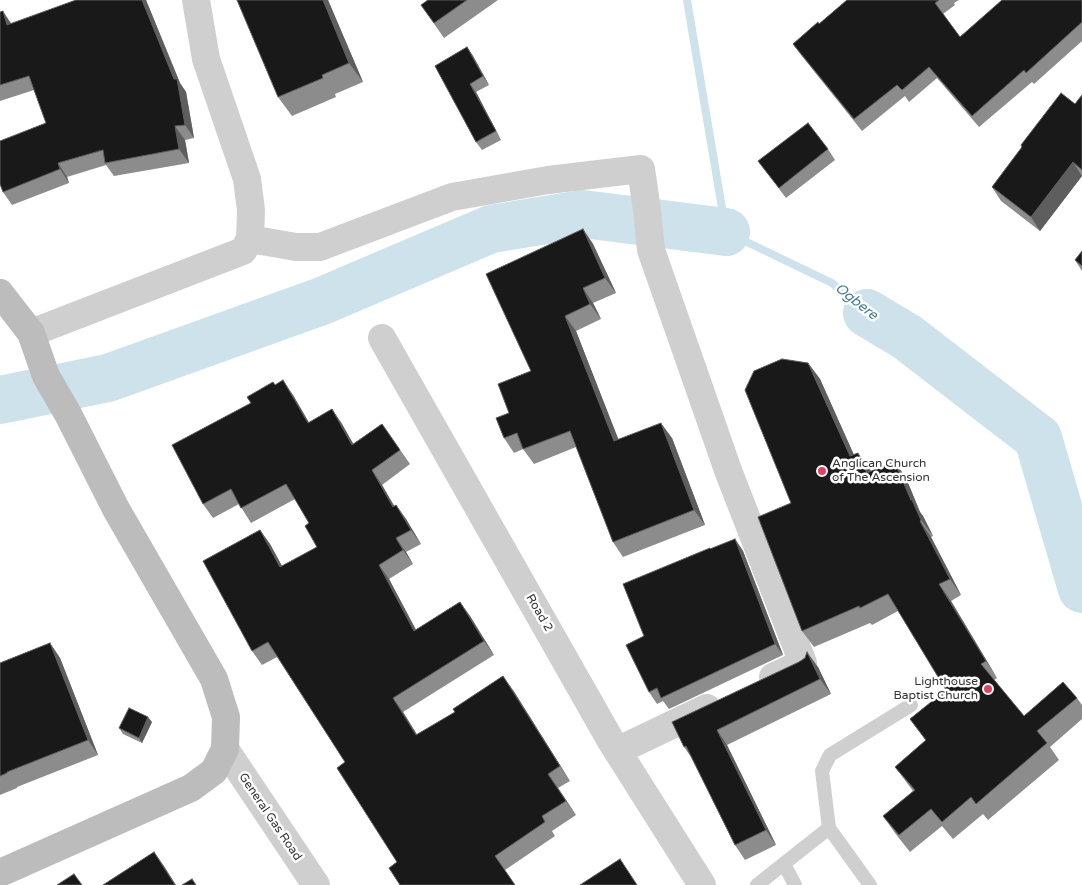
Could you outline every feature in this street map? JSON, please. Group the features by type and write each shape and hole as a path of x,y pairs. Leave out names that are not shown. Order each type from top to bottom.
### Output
{"street":[{"path":"36,345 243,251 250,239 252,210 247,178 206,59 196,0"},
{"path":"250,239 296,247 320,247 452,197 548,180 641,169 651,250 729,473 804,663 618,750"},
{"path":"0,293 36,345 46,376 68,414 116,509 214,679 226,717 225,749 214,771 191,788 0,874"},
{"name":"Road 2","path":"382,338 618,750 702,885"},
{"name":"General Gas Road","path":"225,749 316,885"}],"lane":[{"path":"870,885 829,828 822,771 830,755 911,705"},
{"path":"757,885 829,828"},
{"path":"784,864 795,885"}],"building":[{"path":"76,0 142,0 174,79 177,79 185,125 175,126 179,149 105,163 103,150 58,163 60,169 3,192 0,184 0,141 46,123 29,76 0,85 0,12 3,11 7,25"},
{"path":"237,0 323,0 349,63 322,75 323,78 278,97"},
{"path":"428,0 467,0 434,23 421,5"},
{"path":"847,0 939,0 935,3 960,37 1002,0 1082,0 1082,22 1026,73 1024,70 972,116 929,67 902,90 897,85 854,119 793,44"},
{"path":"467,47 483,76 470,84 496,131 476,142 435,66"},
{"path":"1061,93 1075,104 1082,95 1082,170 1073,162 1031,217 992,187"},
{"path":"808,123 828,149 779,188 758,161"},
{"path":"583,229 605,278 583,288 590,304 565,316 614,441 661,423 694,510 613,542 570,431 523,449 517,433 504,438 496,418 509,413 498,384 531,371 486,274"},
{"path":"1082,251 1082,266 1075,260"},
{"path":"782,359 808,363 850,456 858,453 867,473 894,461 920,521 950,579 939,584 986,661 981,664 1024,716 1063,682 1077,698 1037,731 1047,743 976,804 971,797 942,822 931,809 899,835 883,816 915,790 895,767 926,740 910,719 946,690 888,594 860,608 859,606 802,631 758,517 791,503 745,390 754,371"},
{"path":"283,380 308,423 332,409 352,445 382,424 400,450 372,470 393,507 396,505 411,530 396,538 403,550 379,565 414,631 460,602 484,641 393,698 416,735 455,712 453,709 503,676 560,766 548,774 566,801 542,816 545,822 495,856 515,885 400,885 389,868 397,862 337,768 345,762 268,642 252,651 203,561 260,530 280,567 317,547 305,526 309,523 286,484 241,508 231,489 203,504 172,445 251,403 247,397 273,382 275,385"},
{"path":"735,539 775,644 661,698 657,688 649,692 626,645 644,636 623,584"},
{"path":"50,643 88,740 0,776 0,663"},
{"path":"807,652 820,679 717,730 766,830 735,845 686,746 684,747 672,722 799,662 805,658"},
{"path":"129,708 148,717 139,738 119,728"},
{"path":"154,852 175,885 103,885"},
{"path":"620,859 637,885 580,885"},
{"path":"74,874 82,885 57,885"},
{"path":"192,879 196,885 182,885"}],"waterway":[{"name":"Ogbere","path":"687,0 726,232 832,283 867,313"},
{"path":"0,400 108,378 322,301 491,229 583,214 726,232"},
{"name":"Ogbere","path":"867,313 907,337 1038,438 1082,589"}],"place":[{"name":"Anglican Church of The Ascension","path":"822,471"},
{"name":"Lighthouse Baptist Church","path":"988,689"}]}
